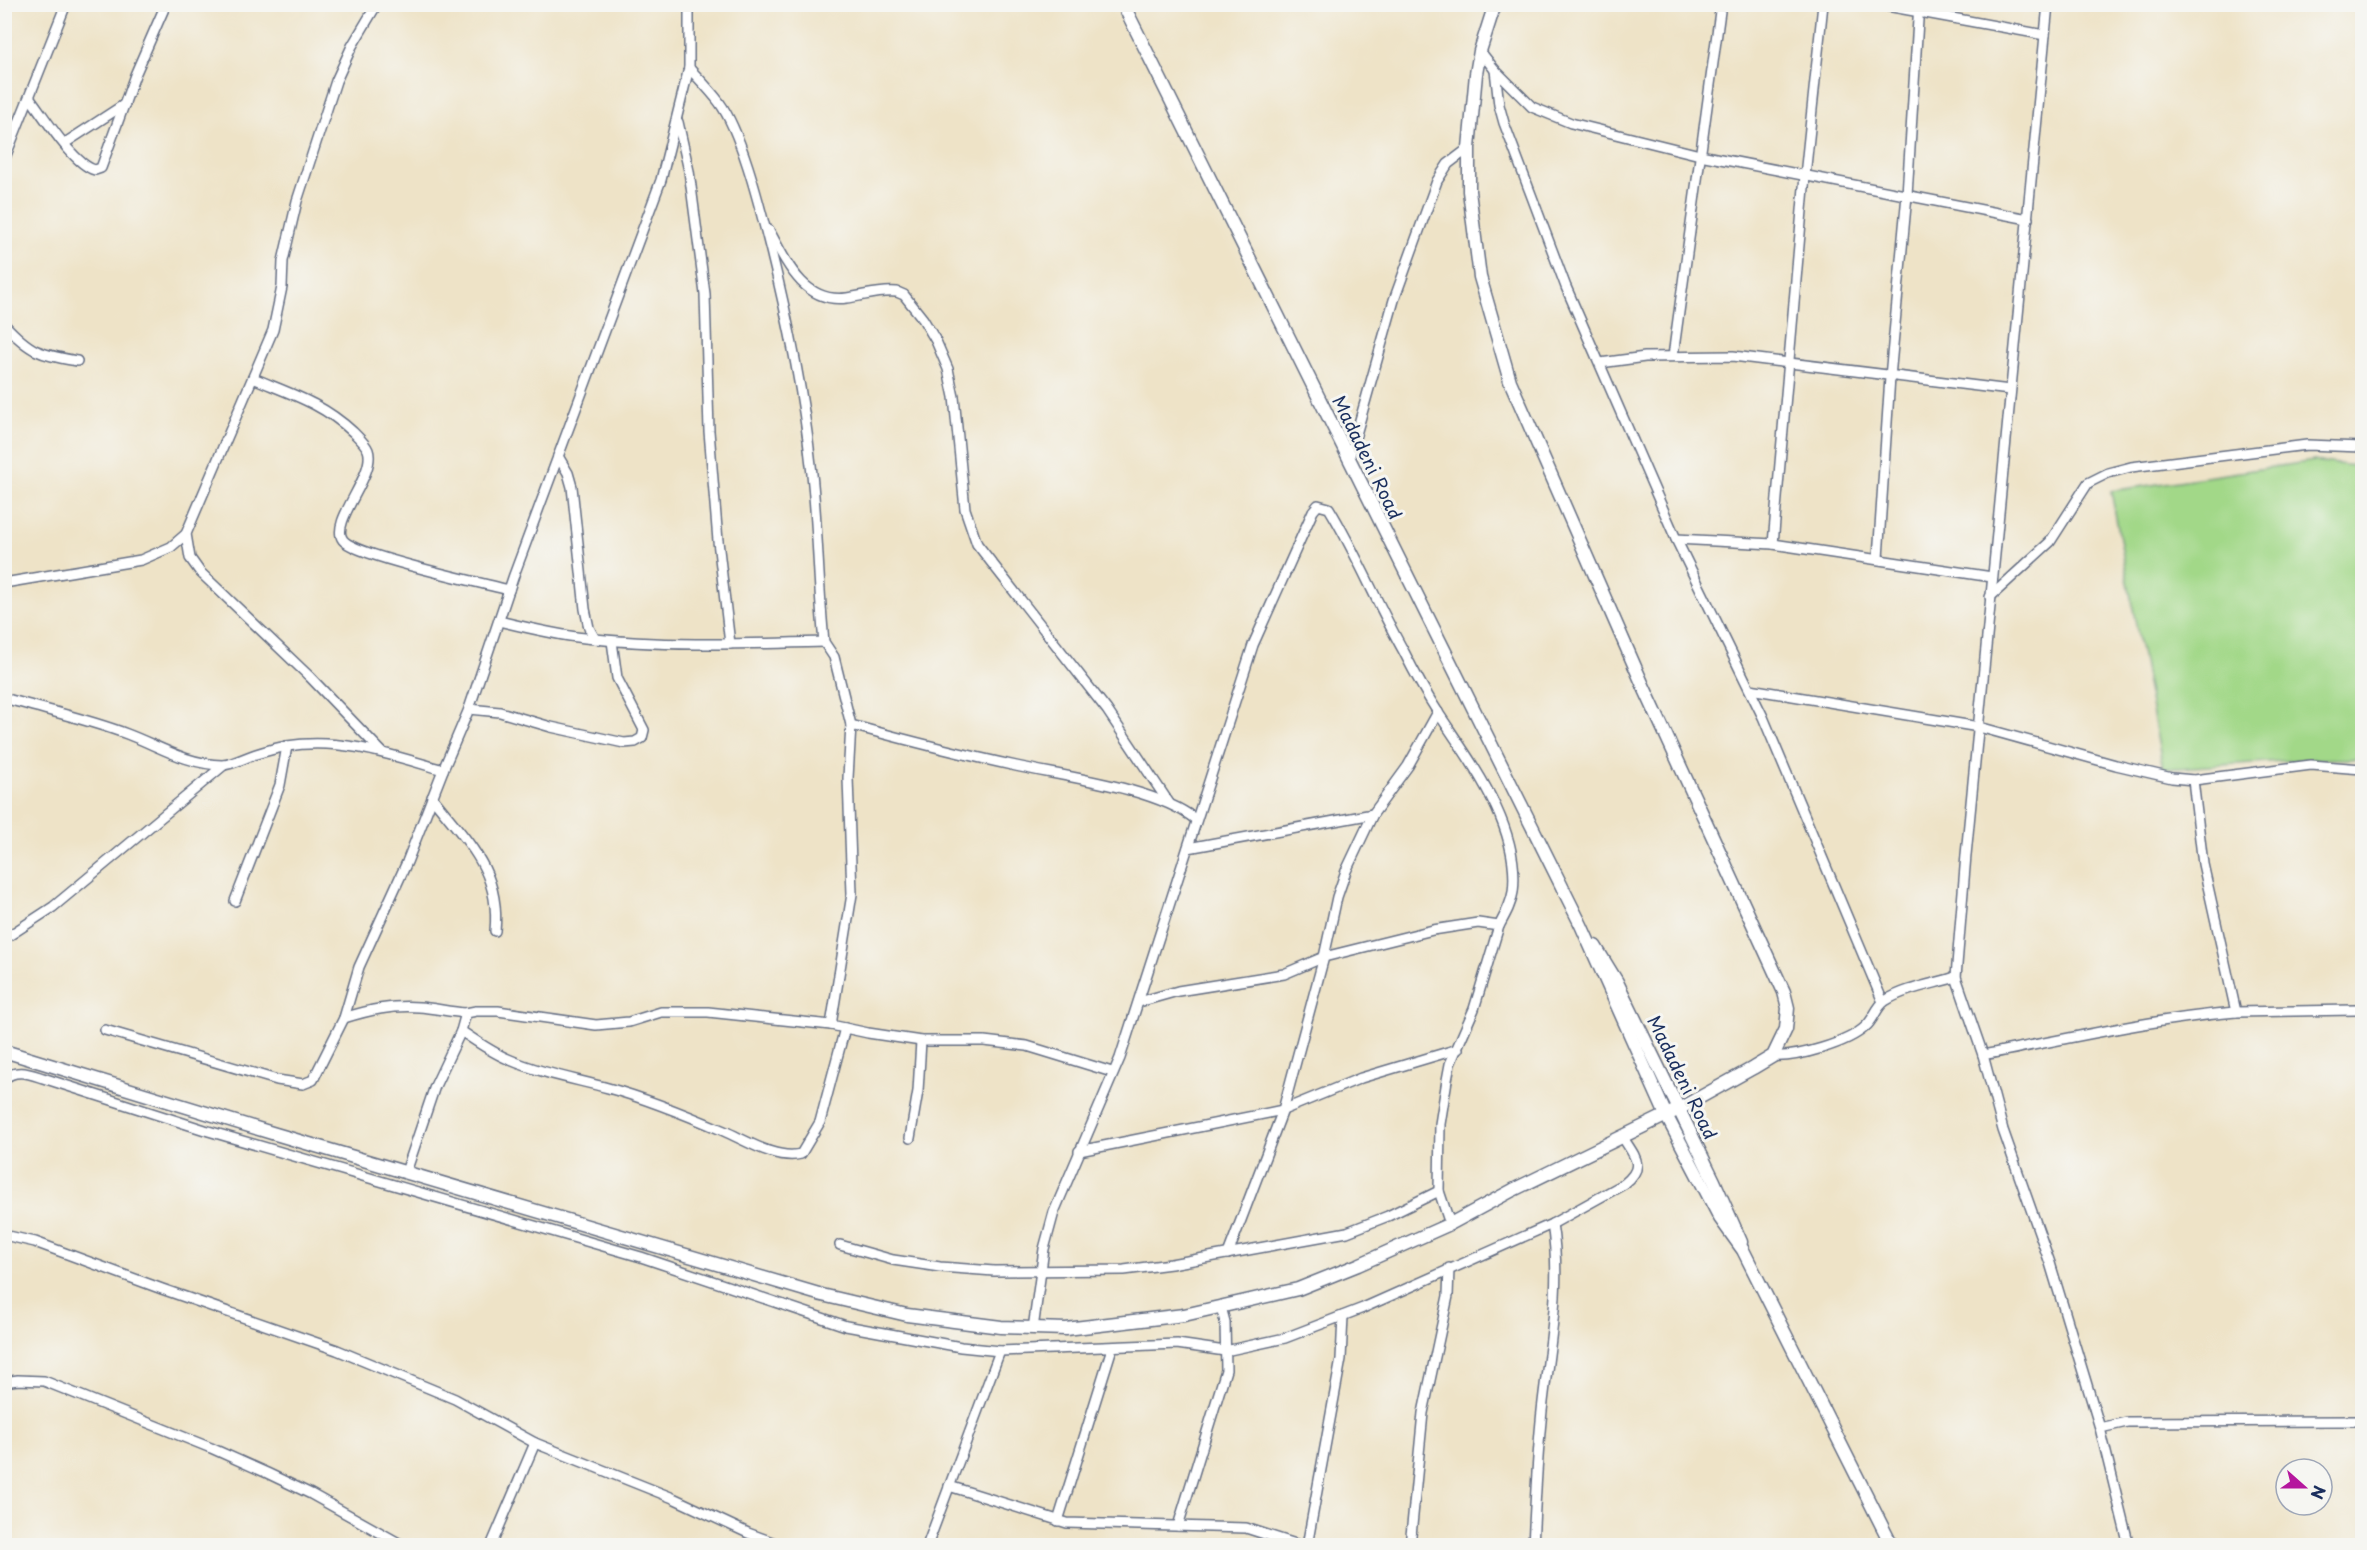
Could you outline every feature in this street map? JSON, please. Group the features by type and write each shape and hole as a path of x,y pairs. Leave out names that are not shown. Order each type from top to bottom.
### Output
{"street":[{"path":"4,160 66,4"},
{"path":"30,98 65,143 88,167 95,170 101,168 166,4"},
{"path":"4,583 141,560 171,547 186,534 273,330 278,309 282,261 289,229 336,81 352,46 377,4"},
{"path":"105,1030 277,1080 303,1084 313,1080 344,1018 360,967 403,871 469,709 509,590 661,180 678,120 689,68 689,4"},
{"name":"Madadeni Road","path":"1123,4 1581,925 1666,1115 1720,1218 1743,1250"},
{"path":"1495,4 1480,51 1469,148 1469,191 1480,277 1510,381 1666,737 1781,985 1788,1008 1788,1017 1786,1029 1773,1056"},
{"path":"1673,356 1721,4"},
{"path":"1773,544 1805,176 1823,4"},
{"path":"1876,4 1919,9 2045,35"},
{"path":"2048,4 1990,597 1956,977 1983,1056 2004,1130 2050,1263 2100,1428 2128,1545"},
{"path":"1878,558 1890,377 1907,195 1919,9"},
{"path":"1480,51 1522,99 1542,112 1571,123 1700,155 2028,219"},
{"path":"689,68 720,103 729,118 762,218 792,340 804,405 812,468 824,642 834,657 851,725 848,778 852,894 831,1025"},
{"path":"1495,70 1499,105 1514,153 1566,287 1676,539 1750,689 1883,1002"},
{"path":"65,143 125,104"},
{"path":"678,120 689,171 705,294 709,431 718,541 730,644"},
{"path":"1349,459 1394,300 1437,181 1448,164 1469,148"},
{"path":"762,218 796,277 814,293 836,299 897,292 904,296 923,319 948,369 954,396 965,508 978,544 1107,710 1169,803"},
{"path":"4,324 28,348 42,355 77,361"},
{"path":"1600,363 1673,356 1732,356 2010,390"},
{"path":"253,378 319,406 334,415 367,447 369,456 367,468 343,522 340,532 343,540 354,547 395,561 509,590"},
{"path":"1990,597 2050,542 2088,483 2108,473 2132,467 2307,446 2362,447"},
{"path":"558,456 568,472 572,487 585,609 589,628 595,639"},
{"path":"1033,1329 1040,1271 1054,1212 1112,1072 1120,1058 1188,848 1195,819 1253,645 1312,511 1318,505 1329,508 1345,534 1402,650 1438,712 1479,772 1504,831 1512,859 1513,882 1510,905 1499,926 1474,1010 1450,1064 1440,1124 1439,1191 1450,1224"},
{"path":"186,534 190,558 200,572 310,677 382,752"},
{"path":"1676,539 1773,544 1878,558 1992,577"},
{"path":"500,621 551,633 595,639 730,644 824,642"},
{"path":"469,709 500,712 551,727 624,743 635,742 642,738 644,730 617,678 612,640"},
{"path":"1750,689 1979,727 2172,778 2193,780 2311,765 2362,769"},
{"path":"4,698 110,728 175,756 224,765"},
{"path":"1228,1254 1283,1110 1340,888 1373,814 1408,766 1438,712"},
{"path":"851,725 1144,795 1169,803 1195,819"},
{"path":"4,939 53,908 224,765 287,746 337,743 382,752 443,770"},
{"path":"235,901 280,785 287,746"},
{"path":"2193,780 2203,864 2236,1012"},
{"path":"432,797 478,855 489,875 497,914 495,931"},
{"path":"1188,848 1373,814"},
{"path":"1139,1002 1178,991 1284,974 1324,957 1396,938 1459,925 1478,923 1499,926"},
{"name":"Madadeni Road","path":"1581,925 1617,982 1733,1220 1743,1250 1892,1545"},
{"path":"4,1051 864,1306 906,1316 1033,1329 1066,1329 1157,1319 1298,1289 1450,1224 1679,1109 1773,1056 1804,1054 1859,1031 1869,1023 1883,1002 1903,993 1956,977"},
{"path":"344,1018 370,1010 395,1006 466,1013 498,1011 606,1024 628,1022 661,1012 693,1011 831,1025 921,1041 984,1041 1027,1046 1112,1072"},
{"path":"1983,1056 2105,1031 2203,1015 2236,1012 2356,1010"},
{"path":"406,1172 435,1086 461,1031 466,1013"},
{"path":"461,1031 492,1052 508,1059 543,1072 611,1089 689,1116 765,1149 792,1156 801,1154 808,1146 820,1122 845,1028"},
{"path":"910,1138 918,1091 921,1041"},
{"path":"1079,1151 1283,1110 1361,1078 1458,1049"},
{"path":"4,1079 19,1072 43,1078 205,1130 641,1257 846,1326 961,1347 999,1351 1177,1344 1225,1351 1285,1338 1343,1316 1552,1224 1593,1202 1634,1176 1637,1164 1622,1136"},
{"path":"319,1163 326,1148"},
{"path":"840,1245 917,1264 994,1271 1124,1270 1347,1232 1388,1216 1439,1191"},
{"path":"1533,1545 1541,1422 1557,1280 1557,1252 1552,1224"},
{"path":"4,1235 35,1242 337,1350 455,1399 535,1443 674,1498 748,1533 783,1545"},
{"path":"1410,1545 1423,1413 1448,1296 1449,1268"},
{"path":"1178,1526 1224,1380 1227,1359 1225,1322 1221,1307"},
{"path":"1307,1545 1341,1359 1343,1316"},
{"path":"1058,1521 1112,1348"},
{"path":"927,1545 999,1351"},
{"path":"4,1382 44,1381 211,1448 311,1494 404,1545"},
{"path":"2100,1428 2127,1422 2362,1420"},
{"path":"491,1545 535,1443"},
{"path":"949,1486 1058,1521 1098,1525 1246,1528 1302,1545"}],"green space":[{"path":"2314,461 2362,467 2362,759 2313,759 2163,769 2111,491"}]}
